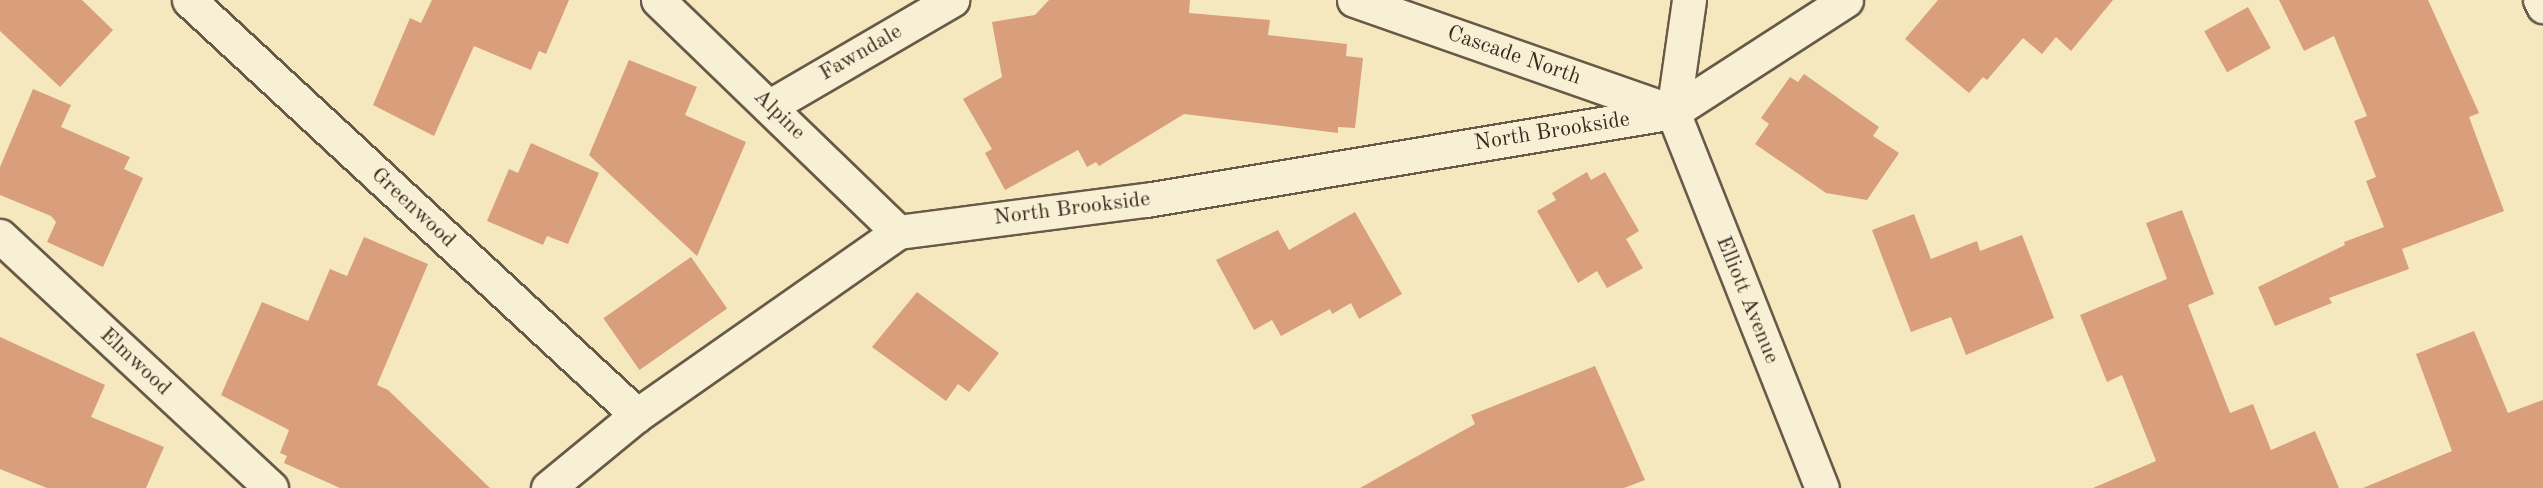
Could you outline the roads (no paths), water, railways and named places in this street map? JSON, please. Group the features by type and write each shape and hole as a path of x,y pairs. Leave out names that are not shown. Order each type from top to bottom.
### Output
{"street":[{"name":"Greenwood","path":"189,0 637,415"},
{"name":"Alpine","path":"658,0 898,232"},
{"name":"Fawndale","path":"770,106 952,0"},
{"name":"Cascade North","path":"1354,0 1673,112"},
{"path":"1673,112 1689,0"},
{"path":"1673,112 1846,0"},
{"path":"2540,0 2543,6"},
{"name":"North Brookside","path":"548,488 637,415 898,232 1146,200 1673,112"},
{"name":"Elliott Avenue","path":"1673,112 1822,488"},
{"name":"Elmwood","path":"0,236 271,488"}]}
